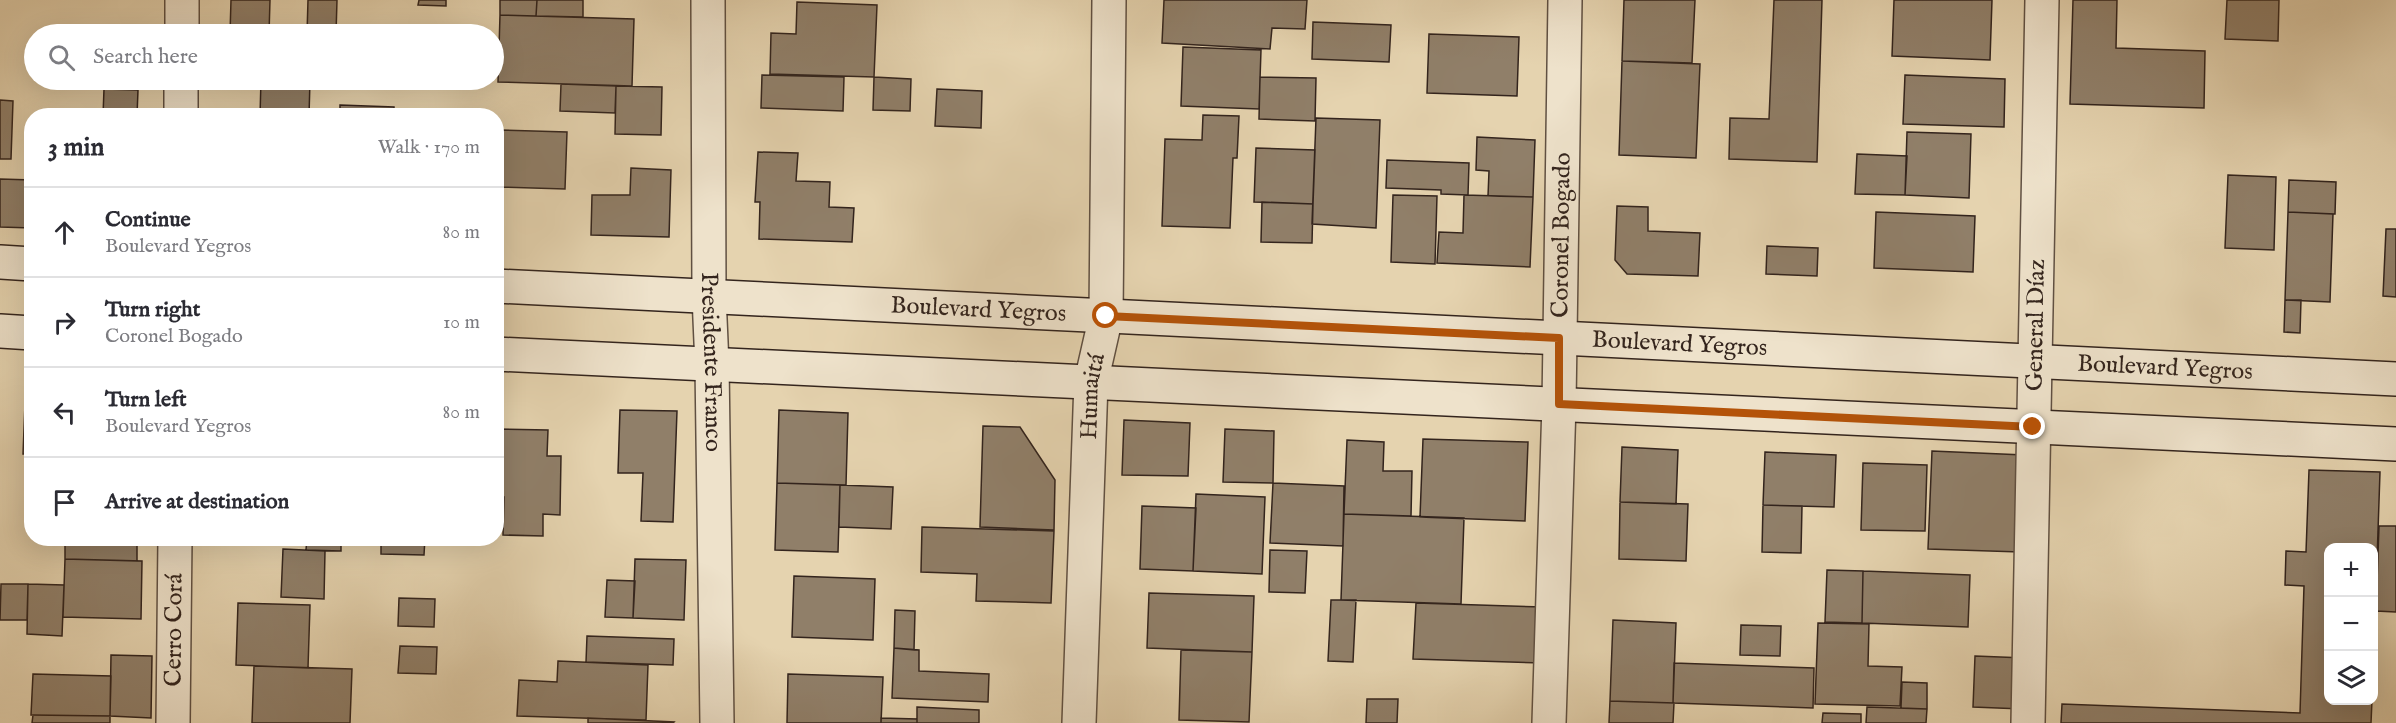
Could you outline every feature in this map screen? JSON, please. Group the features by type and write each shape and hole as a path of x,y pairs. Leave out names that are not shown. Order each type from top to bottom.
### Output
{"main road":[{"path":"182,0 182,24"},
{"name":"Presidente Franco","path":"708,0 709,296 717,723"},
{"name":"Humaitá","path":"1079,723 1091,382 1106,316 1109,0"},
{"name":"Coronel Bogado","path":"1549,723 1559,404 1565,0"},
{"name":"General Díaz","path":"2028,723 2042,0"},
{"path":"181,90 181,108"},
{"path":"0,262 24,264"},
{"name":"Boulevard Yegros","path":"504,286 2396,379"},
{"path":"0,331 24,332"},
{"path":"504,354 2396,444"},
{"name":"Cerro Corá","path":"173,723 175,546"}],"building":[{"path":"231,0 270,0 269,24 230,24"},
{"path":"308,0 337,0 336,24 307,24"},
{"path":"419,0 446,0 446,6 418,5"},
{"path":"500,0 537,0 536,16 500,15"},
{"path":"537,0 583,0 583,17 536,16"},
{"path":"1164,0 1307,0 1305,29 1272,28 1270,49 1162,43"},
{"path":"1624,0 1695,0 1692,63 1622,61"},
{"path":"1774,0 1822,0 1817,162 1729,159 1730,118 1769,119"},
{"path":"1894,0 1992,0 1990,60 1892,56"},
{"path":"2073,0 2117,0 2116,48 2205,51 2204,108 2070,104"},
{"path":"2227,0 2279,0 2278,41 2225,39"},
{"path":"797,2 877,5 874,77 770,74 771,33 796,34"},
{"path":"500,15 634,19 632,86 504,82 504,24 500,24"},
{"path":"1313,22 1391,25 1389,62 1312,59"},
{"path":"1429,34 1519,37 1517,96 1427,93"},
{"path":"1183,47 1261,50 1259,109 1181,106"},
{"path":"1622,61 1700,64 1696,158 1619,155"},
{"path":"762,75 844,77 843,111 761,108"},
{"path":"1905,75 2005,79 2004,127 1903,124"},
{"path":"874,77 911,79 910,111 873,110"},
{"path":"1260,77 1316,78 1315,121 1259,119"},
{"path":"561,84 616,86 615,113 560,111"},
{"path":"616,86 662,87 661,135 615,134"},
{"path":"937,89 982,91 981,128 935,126"},
{"path":"104,90 138,90 137,108 103,108"},
{"path":"261,90 310,90 309,108 260,108"},
{"path":"0,100 13,101 11,159 0,159"},
{"path":"340,105 394,107 394,108 340,108"},
{"path":"1203,115 1239,116 1237,158 1233,158 1230,228 1162,226 1165,139 1202,140"},
{"path":"1316,118 1380,120 1376,228 1312,224"},
{"path":"504,130 567,132 565,189 504,187"},
{"path":"1907,132 1971,134 1969,198 1905,195"},
{"path":"1477,137 1535,140 1533,197 1488,196 1489,171 1476,170"},
{"path":"1256,148 1315,150 1313,204 1254,202"},
{"path":"758,152 798,153 796,181 830,182 829,207 854,208 852,242 759,239 760,202 755,202"},
{"path":"1857,154 1907,156 1905,195 1855,194"},
{"path":"1387,160 1469,163 1468,195 1441,194 1441,190 1386,188"},
{"path":"631,168 671,170 669,237 591,235 592,195 630,195"},
{"path":"2228,175 2276,177 2274,250 2225,248"},
{"path":"0,179 24,180 24,228 0,227"},
{"path":"2289,180 2336,182 2335,214 2288,212"},
{"path":"1393,195 1437,196 1435,264 1391,262"},
{"path":"1464,195 1533,197 1530,267 1437,263 1439,232 1463,233"},
{"path":"1262,202 1313,204 1312,243 1261,242"},
{"path":"1617,206 1648,207 1648,231 1700,233 1698,276 1627,274 1615,260"},
{"path":"1876,212 1975,216 1973,272 1874,268"},
{"path":"2288,212 2333,214 2330,302 2285,300"},
{"path":"2386,229 2396,229 2396,297 2383,296"},
{"path":"1767,246 1818,248 1817,276 1766,274"},
{"path":"2285,300 2301,300 2300,333 2284,332"},
{"path":"620,410 677,411 673,522 641,521 643,473 618,473"},
{"path":"779,410 848,413 846,485 777,483"},
{"path":"1124,420 1190,423 1188,476 1122,475"},
{"path":"983,426 1020,427 1055,480 1054,530 980,527"},
{"path":"504,429 548,430 547,456 561,456 560,515 543,514 543,536 504,535"},
{"path":"1225,429 1274,431 1273,483 1223,482"},
{"path":"1423,439 1528,442 1525,521 1420,517"},
{"path":"1347,440 1384,442 1383,471 1412,471 1411,516 1344,514"},
{"path":"1622,447 1678,450 1676,504 1620,502"},
{"path":"1932,451 2024,455 2020,552 1928,549"},
{"path":"1765,452 1836,455 1834,507 1763,505"},
{"path":"1863,463 1927,465 1925,531 1861,530"},
{"path":"2309,470 2380,472 2378,543 2324,543 2324,705 2372,705 2371,723 2061,723 2062,704 2300,713 2304,586 2285,585 2286,551 2306,552"},
{"path":"777,483 840,485 838,552 775,550"},
{"path":"1273,483 1344,486 1343,546 1270,543"},
{"path":"840,485 893,487 891,529 839,527"},
{"path":"1196,494 1265,497 1262,574 1193,571"},
{"path":"1620,502 1688,504 1686,561 1619,559"},
{"path":"1763,505 1802,506 1801,553 1762,552"},
{"path":"1142,506 1196,508 1193,571 1140,569"},
{"path":"1344,514 1464,518 1461,604 1341,600"},
{"path":"2379,526 2396,526 2396,612 2378,611"},
{"path":"922,527 1054,531 1051,603 976,601 977,574 921,572"},
{"path":"65,546 137,546 137,561 65,559"},
{"path":"306,546 341,546 341,551 306,550"},
{"path":"381,546 425,546 424,555 381,554"},
{"path":"283,549 325,551 324,599 281,597"},
{"path":"1270,550 1307,551 1305,593 1269,592"},
{"path":"65,559 142,561 141,619 63,617"},
{"path":"635,559 686,560 684,620 633,618"},
{"path":"1827,570 1863,571 1862,623 1825,622"},
{"path":"1863,571 1970,575 1968,627 1862,623"},
{"path":"794,576 875,579 873,640 792,637"},
{"path":"607,580 635,581 633,618 605,617"},
{"path":"1,584 28,584 27,620 0,620"},
{"path":"28,584 64,585 62,636 27,634"},
{"path":"1149,593 1254,596 1252,652 1147,648"},
{"path":"399,598 435,599 434,627 398,626"},
{"path":"1331,600 1356,600 1353,662 1328,661"},
{"path":"238,603 310,605 308,668 236,665"},
{"path":"1416,603 1543,607 1542,663 1413,659"},
{"path":"895,610 915,611 914,650 894,648"},
{"path":"1613,620 1676,623 1673,703 1610,701"},
{"path":"1818,623 1869,624 1868,666 1902,667 1900,706 1815,704"},
{"path":"1741,625 1781,626 1780,656 1740,655"},
{"path":"587,636 674,639 673,665 586,662"},
{"path":"400,646 437,647 436,674 398,673"},
{"path":"894,648 919,650 919,671 989,674 988,702 892,698"},
{"path":"1181,650 1252,652 1249,722 1179,720"},
{"path":"111,655 152,656 151,718 110,716"},
{"path":"1975,656 2025,658 2022,709 1973,707"},
{"path":"558,661 648,665 646,720 517,716 519,680 557,682"},
{"path":"1674,663 1814,668 1813,708 1673,703"},
{"path":"254,666 352,669 350,723 252,723"},
{"path":"33,674 111,676 110,716 31,715"},
{"path":"788,674 883,677 881,723 787,723"},
{"path":"1902,682 1927,683 1927,709 1901,708"},
{"path":"1367,699 1398,699 1397,723 1366,723"},
{"path":"1610,701 1674,703 1673,723 1609,723"},
{"path":"917,707 979,710 979,723 917,723"},
{"path":"1867,707 1927,709 1926,723 1866,723"},
{"path":"1823,713 1861,714 1861,723 1822,723"},
{"path":"33,715 110,716 110,723 32,723"},
{"path":"588,718 674,722 588,723"},
{"path":"881,718 917,719 917,723 881,723"}],"route":[{"path":"1106,316 1559,338 1559,404 2033,427"}]}
